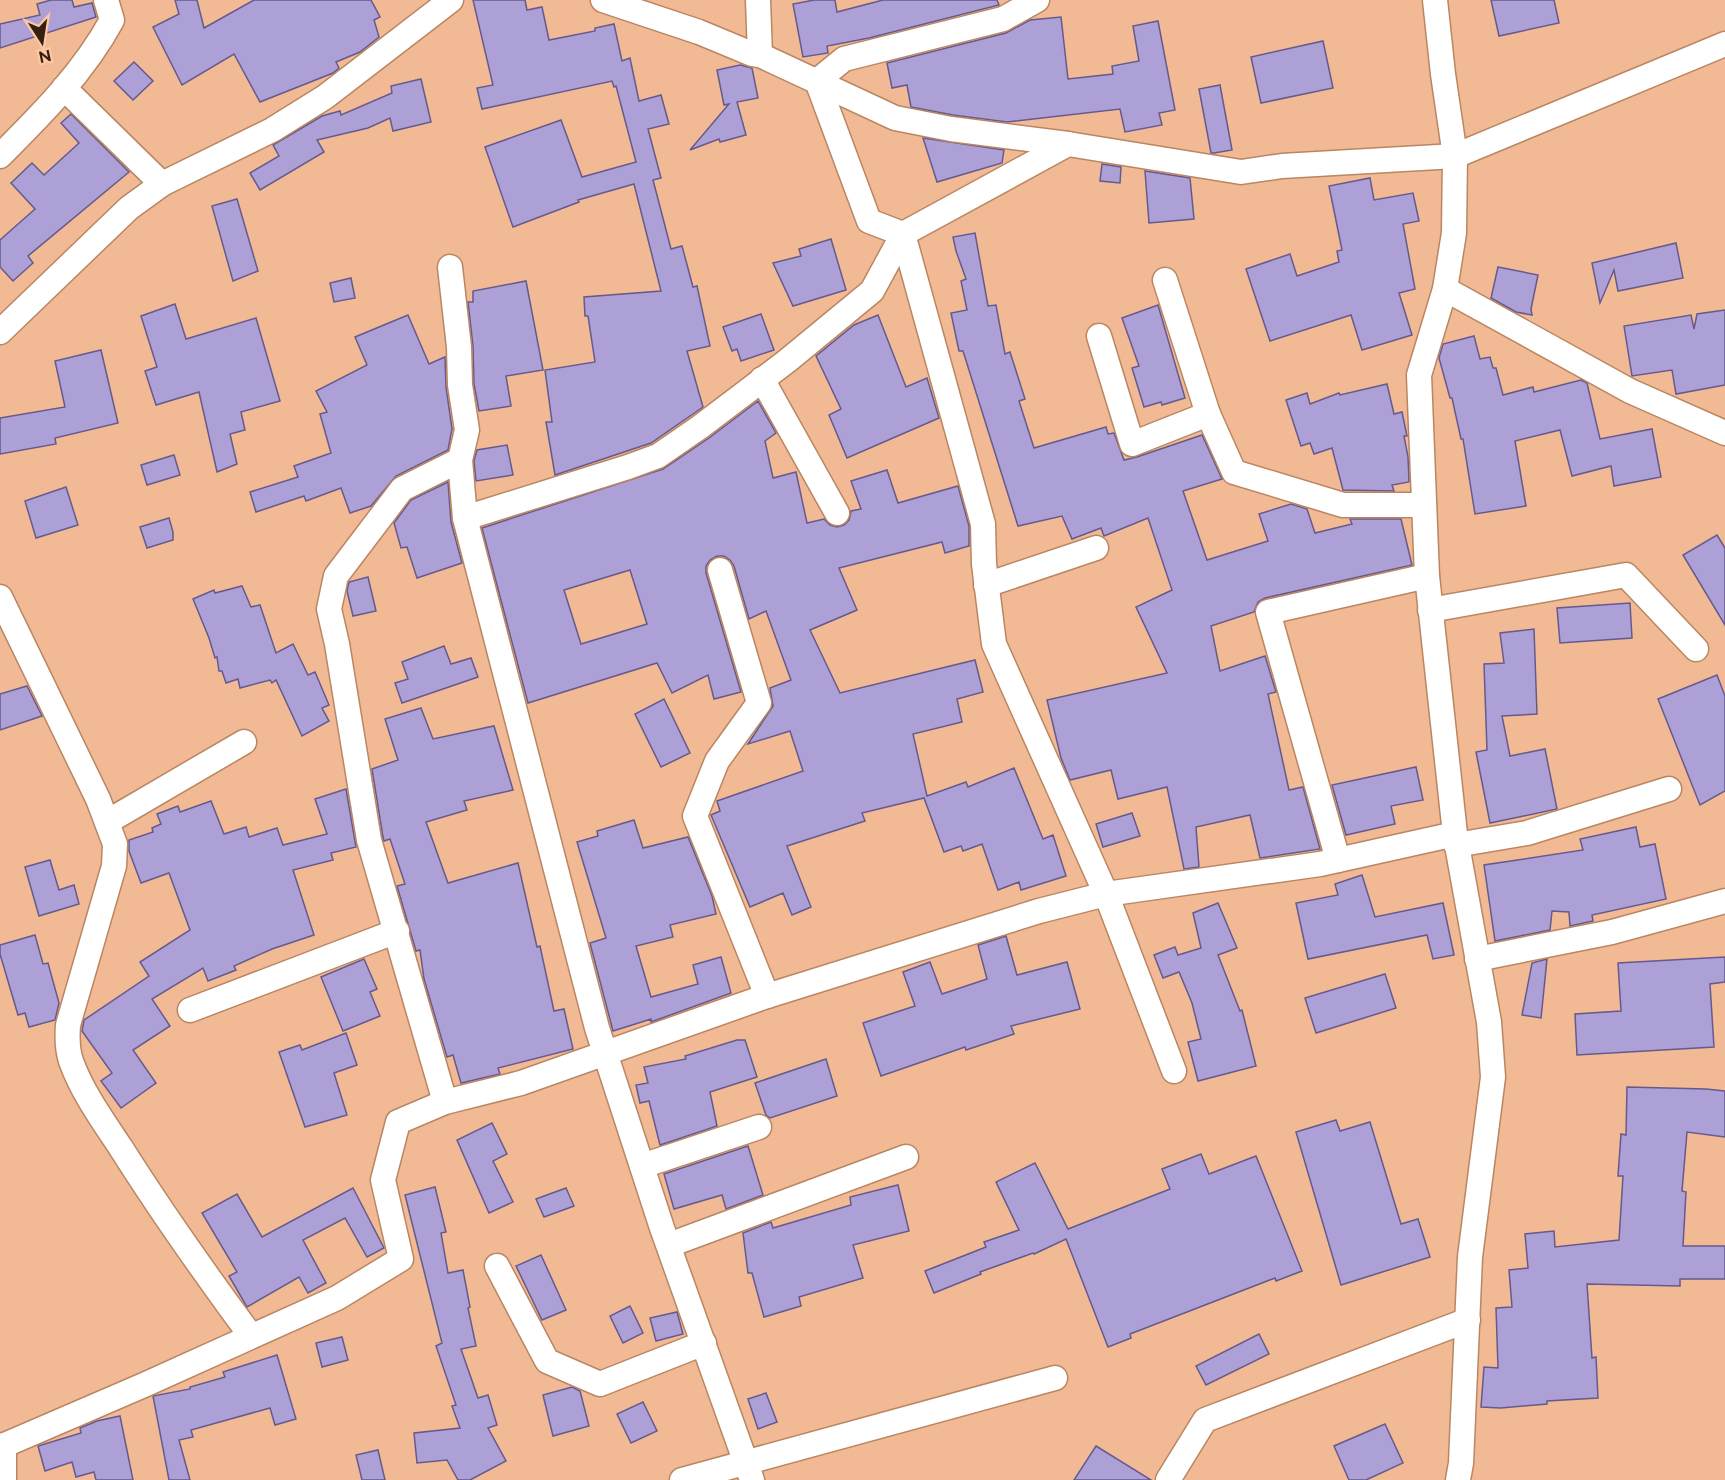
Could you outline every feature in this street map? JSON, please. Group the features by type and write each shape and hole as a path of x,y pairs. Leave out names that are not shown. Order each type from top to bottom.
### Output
{"street":[{"path":"0,156 64,88 105,33 112,20 106,0"},
{"path":"0,332 129,208 162,184 272,129 325,97 452,0"},
{"path":"603,0 760,55 895,118 951,129 1068,144 1241,172 1282,166 1455,156 1725,44"},
{"path":"758,0 760,55"},
{"path":"817,81 844,59 1003,19 1037,0"},
{"path":"1435,0 1455,156 1454,233 1445,289 1419,375 1427,576 1455,839 1490,1022 1493,1077 1470,1257 1461,1463 1458,1480"},
{"path":"817,81 869,221 903,234"},
{"path":"64,88 162,184"},
{"path":"465,518 658,456 700,427 872,291 903,234 1068,144"},
{"path":"903,234 983,524 986,585 993,645 1106,894 1174,1071"},
{"path":"450,267 466,430 460,460 465,518 597,1028 669,1245 749,1471"},
{"path":"1165,280 1208,414 1234,472 1343,505 1424,505"},
{"path":"1445,289 1630,391 1725,433"},
{"path":"1099,336 1132,444 1208,414"},
{"path":"762,379 837,513"},
{"path":"445,1102 369,840 337,644 329,609 336,576 402,489 460,460"},
{"path":"986,585 1096,548"},
{"path":"720,570 759,703 717,761 695,816 768,996"},
{"path":"1430,610 1626,574 1696,649"},
{"path":"1338,860 1268,612 1427,576"},
{"path":"0,597 98,799 115,844 114,866 68,1025 66,1040 70,1060 99,1113 150,1194 251,1336"},
{"path":"107,822 243,742"},
{"path":"4,1480 2,1446 337,1298 401,1259 383,1180 398,1122 445,1102 521,1083 768,996 1039,911 1106,894 1338,860 1455,839 1527,833 1669,789"},
{"path":"1477,959 1612,932 1725,901"},
{"path":"190,1010 396,931"},
{"path":"642,1166 759,1126"},
{"path":"669,1245 906,1157"},
{"path":"497,1266 547,1361 600,1384 704,1342"},
{"path":"1168,1480 1205,1420 1468,1320"},
{"path":"682,1480 749,1471 1055,1378"}],"building":[{"path":"51,0 72,0 74,7 92,3 96,17 0,48 0,24 40,15 37,4"},
{"path":"175,0 197,0 204,28 254,0 371,0 380,17 374,20 379,37 360,52 336,62 339,68 333,73 260,102 234,54 182,85 153,27 179,14"},
{"path":"473,0 525,0 527,10 542,7 549,40 595,31 595,28 614,24 622,61 630,58 639,101 661,95 669,124 648,129 661,178 653,180 671,249 682,246 693,287 697,286 710,346 687,351 703,407 651,443 555,475 546,422 552,422 545,370 595,362 588,316 585,316 584,297 661,291 634,184 578,200 579,202 513,227 485,147 561,120 582,177 636,162 616,86 614,87 612,81 482,109 477,88 493,85"},
{"path":"814,0 835,0 837,12 883,0 997,0 999,5 869,38 827,46 828,53 803,57 793,4"},
{"path":"1491,0 1554,0 1559,23 1499,36"},
{"path":"1061,17 1068,79 1113,74 1112,66 1139,61 1133,26 1158,21 1175,110 1159,113 1162,125 1125,132 1120,109 1007,122 953,115 911,107 907,85 892,88 887,63 1006,33 1030,20"},
{"path":"1323,41 1333,88 1261,103 1251,57"},
{"path":"134,62 153,81 133,100 114,81"},
{"path":"740,65 752,68 758,98 737,102 746,135 720,142 719,139 690,150 729,104 724,105 717,70"},
{"path":"421,79 431,122 393,131 390,118 368,128 317,140 324,152 260,190 250,173 279,156 273,145 322,116 340,111 341,115 392,93 391,86"},
{"path":"1220,85 1232,150 1211,153 1199,89"},
{"path":"71,114 129,172 28,256 33,263 13,281 0,267 0,240 35,209 11,183 32,163 44,175 79,143 61,123"},
{"path":"923,138 1004,150 1002,163 937,182"},
{"path":"1102,164 1121,167 1120,183 1100,181"},
{"path":"1145,171 1190,178 1194,219 1149,223"},
{"path":"1370,178 1374,200 1413,193 1419,221 1403,224 1415,289 1399,293 1412,335 1362,350 1351,315 1270,341 1246,269 1290,254 1297,276 1339,262 1337,251 1342,250 1329,186"},
{"path":"237,199 258,271 233,281 212,206"},
{"path":"975,233 988,306 996,305 1005,354 1010,352 1025,399 1019,401 1034,448 1106,427 1108,434 1114,433 1124,460 1202,435 1222,479 1183,491 1207,560 1268,541 1259,514 1291,504 1307,509 1315,533 1352,524 1350,519 1401,519 1412,565 1265,598 1258,602 1254,612 1211,626 1220,671 1265,656 1276,692 1268,694 1289,790 1303,787 1320,849 1260,858 1250,815 1196,827 1199,867 1184,869 1167,787 1118,799 1111,770 1070,780 1061,758 1047,700 1167,673 1136,607 1172,590 1148,518 1104,536 1101,528 1072,539 1062,516 1018,526 963,351 959,351 951,313 967,310 961,281 966,279 953,237"},
{"path":"831,239 846,290 793,306 773,263 801,256 799,249"},
{"path":"1676,243 1683,278 1618,291 1614,270 1600,303 1592,263"},
{"path":"1498,267 1538,275 1531,309 1532,315 1516,312 1491,298"},
{"path":"351,278 355,298 334,302 330,283"},
{"path":"526,281 543,370 506,376 511,406 479,411 474,384 468,302 473,302 473,291"},
{"path":"175,304 186,339 256,318 280,401 241,412 245,430 230,434 237,464 217,472 199,392 156,405 145,371 157,367 141,316"},
{"path":"1158,305 1185,398 1162,405 1161,402 1144,407 1132,368 1139,366 1122,318"},
{"path":"1725,310 1725,385 1676,394 1672,370 1632,376 1624,326 1691,315 1694,329 1697,314"},
{"path":"761,314 774,350 741,361 737,349 732,351 723,327"},
{"path":"408,315 429,364 445,357 446,387 452,429 448,450 396,476 371,506 350,513 341,488 306,501 304,496 256,512 250,492 298,477 294,466 331,453 320,414 327,412 316,391 367,365 355,337"},
{"path":"878,315 906,387 927,378 939,418 847,458 829,415 841,409 816,356 854,325"},
{"path":"1474,336 1480,359 1490,357 1493,368 1496,368 1503,395 1533,387 1534,392 1581,380 1587,383 1600,439 1652,429 1661,477 1614,486 1611,466 1572,476 1560,430 1515,441 1526,506 1475,514 1463,439 1461,439 1452,398 1450,398 1439,358 1443,344"},
{"path":"101,350 118,423 55,438 56,444 0,454 0,418 65,407 55,361"},
{"path":"1387,384 1394,414 1402,412 1407,436 1404,436 1409,482 1392,485 1394,491 1343,490 1332,448 1314,454 1310,443 1301,446 1286,400 1307,393 1310,404 1339,393 1340,395"},
{"path":"758,401 776,433 765,441 773,478 796,472 807,523 824,519 830,525 837,527 844,525 849,520 851,511 861,509 851,481 887,470 898,503 958,486 969,526 969,546 945,553 942,542 839,568 857,610 810,630 840,693 975,660 983,692 957,699 962,722 913,734 927,796 966,782 968,787 1014,768 1043,839 1053,835 1066,876 1021,890 1019,882 998,890 982,844 963,851 961,846 944,852 924,798 862,813 865,821 787,846 811,907 792,915 783,893 750,907 711,815 720,811 717,801 803,771 790,731 748,744 773,706 770,688 791,680 766,611 749,619 734,566 724,556 717,556 710,560 706,566 706,573 741,692 714,699 708,675 672,693 657,663 528,703 482,528 663,469","holes":["630,570 647,624 581,644 564,590"]},
{"path":"507,445 513,475 476,481 474,461 477,450"},
{"path":"174,455 180,475 147,485 141,465"},
{"path":"448,482 451,522 462,563 417,578 407,547 401,548 394,523 411,500"},
{"path":"66,487 78,525 36,538 25,501"},
{"path":"169,518 173,540 147,548 140,527"},
{"path":"1717,535 1725,548 1725,625 1683,555"},
{"path":"368,577 376,611 353,616 347,591 349,582"},
{"path":"242,586 251,607 260,605 276,653 293,644 308,675 315,672 329,705 322,708 329,721 302,736 276,680 272,683 270,680 240,688 238,679 226,683 222,671 219,671 217,657 215,658 193,599 214,590 215,593"},
{"path":"1630,603 1632,638 1560,643 1557,608"},
{"path":"1534,629 1537,714 1502,716 1510,756 1545,749 1557,809 1490,823 1476,752 1487,750 1484,664 1504,663 1500,633"},
{"path":"444,646 451,664 471,658 478,677 402,703 395,683 408,679 402,662"},
{"path":"1717,675 1725,696 1725,791 1700,805 1658,699"},
{"path":"27,686 42,716 0,730 0,694"},
{"path":"664,699 690,753 661,767 635,714"},
{"path":"421,708 433,739 494,726 513,790 464,801 467,810 426,822 448,883 518,863 554,1011 564,1009 573,1049 498,1068 500,1074 461,1083 453,1055 447,1057 424,979 420,950 416,951 397,886 405,884 390,839 384,841 372,769 398,760 385,719"},
{"path":"1416,767 1423,800 1391,806 1395,824 1346,835 1332,785"},
{"path":"346,789 356,847 331,853 333,860 293,870 314,935 272,949 234,966 236,970 208,981 203,968 152,999 170,1026 133,1050 156,1083 121,1108 101,1081 112,1073 82,1031 84,1020 149,976 140,962 190,930 169,873 141,883 129,851 129,840 153,832 152,828 161,824 157,814 178,806 180,812 211,801 224,834 246,827 249,837 277,828 283,845 327,834 315,799"},
{"path":"1132,813 1140,836 1103,847 1096,824"},
{"path":"634,820 643,848 688,837 712,896 716,914 670,925 673,937 636,946 651,997 698,984 693,965 721,957 731,993 651,1022 651,1019 613,1031 590,943 606,938 577,842 598,836 597,831"},
{"path":"1636,827 1640,847 1655,844 1666,899 1592,915 1593,921 1570,926 1569,912 1552,911 1550,930 1495,941 1484,865 1583,850 1580,839"},
{"path":"50,860 59,890 74,885 79,904 39,916 25,867"},
{"path":"1362,875 1375,917 1443,903 1454,955 1433,959 1427,935 1308,959 1296,903 1338,895 1335,884"},
{"path":"1218,903 1237,948 1218,955 1240,1011 1242,1010 1256,1066 1198,1081 1188,1042 1201,1039 1192,1003 1179,972 1163,978 1154,955 1175,947 1178,955 1201,948 1193,913"},
{"path":"35,935 43,964 48,963 59,1003 55,1020 29,1027 25,1013 18,1015 0,954 0,945"},
{"path":"1006,936 1017,975 1067,962 1080,1009 1011,1026 1014,1034 966,1050 965,1047 881,1076 863,1023 915,1006 903,972 930,962 942,994 987,979 978,945"},
{"path":"1725,957 1725,982 1710,984 1714,1047 1577,1055 1575,1014 1621,1011 1618,963"},
{"path":"364,959 377,989 370,992 380,1016 343,1031 321,977"},
{"path":"1547,959 1541,1018 1522,1015 1532,963"},
{"path":"1385,974 1396,1008 1316,1033 1305,998"},
{"path":"346,1033 357,1065 334,1073 347,1115 305,1127 279,1052 300,1045 302,1050"},
{"path":"737,1040 745,1040 757,1077 710,1092 717,1126 660,1145 649,1101 640,1103 636,1085 648,1083 644,1067 686,1059 685,1056"},
{"path":"826,1059 837,1096 770,1118 766,1115 755,1083"},
{"path":"1627,1087 1725,1091 1725,1137 1687,1132 1682,1191 1686,1192 1683,1246 1725,1246 1725,1279 1680,1279 1680,1286 1587,1284 1592,1358 1596,1357 1598,1398 1547,1401 1547,1404 1501,1408 1481,1407 1484,1367 1498,1368 1496,1308 1512,1307 1509,1270 1528,1268 1525,1234 1554,1231 1555,1247 1619,1240 1623,1176 1618,1176 1621,1134 1626,1135"},
{"path":"1336,1120 1340,1131 1370,1122 1401,1224 1418,1219 1430,1257 1341,1285 1296,1132"},
{"path":"492,1123 507,1154 493,1161 513,1202 489,1213 457,1140"},
{"path":"748,1146 763,1195 726,1209 722,1195 674,1209 664,1174"},
{"path":"1201,1154 1209,1174 1256,1156 1302,1271 1276,1281 1275,1278 1130,1334 1131,1338 1108,1347 1066,1239 1034,1254 980,1272 981,1274 934,1293 925,1271 986,1247 984,1242 1019,1230 996,1182 1035,1163 1068,1229 1170,1189 1162,1169"},
{"path":"898,1185 909,1231 853,1245 863,1278 799,1297 801,1306 764,1317 752,1273 748,1273 743,1233 771,1222 773,1228 851,1205 850,1197"},
{"path":"435,1187 446,1232 441,1233 448,1273 463,1270 470,1307 468,1308 476,1346 461,1349 478,1398 488,1395 497,1425 488,1428 506,1461 470,1480 458,1480 447,1460 417,1463 414,1433 460,1428 452,1406 456,1405 436,1346 442,1343 405,1195"},
{"path":"353,1188 384,1248 367,1257 345,1218 303,1240 326,1283 308,1293 299,1277 247,1307 229,1276 237,1272 202,1213 237,1194 262,1237"},
{"path":"566,1188 574,1206 544,1217 536,1199"},
{"path":"541,1255 566,1310 542,1320 516,1266"},
{"path":"630,1306 643,1333 623,1343 610,1316"},
{"path":"677,1312 683,1334 656,1341 650,1318"},
{"path":"1259,1334 1269,1354 1206,1385 1196,1366"},
{"path":"342,1337 348,1360 322,1367 316,1343"},
{"path":"277,1355 296,1419 275,1425 270,1408 191,1430 193,1437 179,1440 190,1480 169,1480 153,1396 190,1389 190,1387 225,1377 223,1372"},
{"path":"572,1387 580,1391 589,1426 553,1436 543,1395"},
{"path":"766,1393 777,1422 758,1429 748,1399"},
{"path":"643,1402 657,1431 631,1443 617,1414"},
{"path":"120,1416 133,1480 96,1480 94,1472 76,1477 72,1462 45,1471 38,1446 81,1433 80,1428 97,1421"},
{"path":"1385,1424 1403,1463 1366,1480 1349,1480 1334,1446"},
{"path":"1096,1446 1151,1480 1074,1480"},
{"path":"378,1450 385,1480 362,1480 356,1455"}]}
